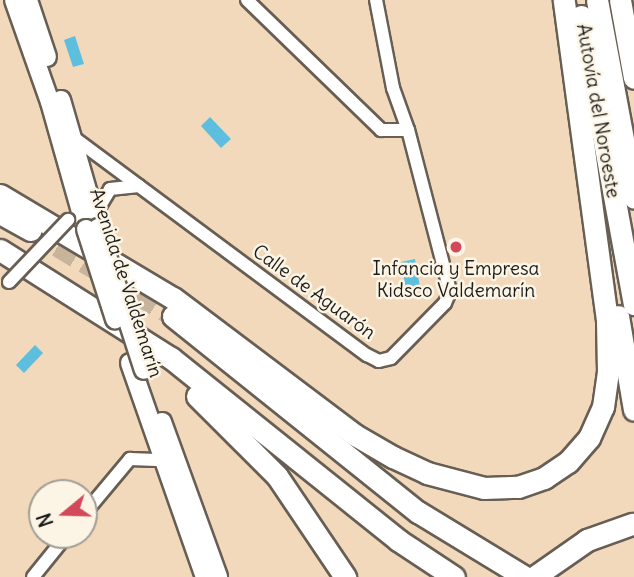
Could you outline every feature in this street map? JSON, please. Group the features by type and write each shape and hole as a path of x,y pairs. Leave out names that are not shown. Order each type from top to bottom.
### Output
{"highway":[{"path":"0,195 173,298 244,355 383,452 456,482 484,488 518,487 544,478 568,462 589,439 603,407 607,320 564,0"},
{"name":"Autovía del Noroeste","path":"578,0 634,304"},
{"path":"597,0 634,198"},
{"path":"620,0 634,78"},
{"path":"631,0 634,18"},
{"path":"588,163 634,410"},
{"path":"0,212 31,230"},
{"path":"0,250 171,358 398,540 454,577"},
{"path":"56,283 171,372 254,450 310,519 345,577"},
{"path":"167,312 418,512 525,577"},
{"path":"534,577 587,540 632,524"}],"street":[{"name":"Avenida de Valdemarín","path":"14,0 137,367 218,577"},
{"name":"Avenida de Valdemarín","path":"28,0 73,137 86,217"},
{"path":"247,0 381,130 408,130"},
{"name":"Calle de Aguarón","path":"73,137 379,360 391,358 445,303 450,290 408,130 393,88 376,0"},
{"path":"114,168 115,187"},
{"path":"5,286 86,217 102,196 115,187 139,187"},
{"name":"Avenida de Valdemarín","path":"137,367 163,460 205,577"},
{"path":"98,497 130,459 163,460"},
{"path":"33,577 56,549"}],"water":[{"path":"75,36 84,64 73,67 64,40"},
{"path":"210,117 231,139 221,148 201,126"},
{"path":"415,259 420,287 406,289 401,262"},
{"path":"35,345 43,353 24,373 16,365"}],"tunnel":[{"path":"31,230 167,312"}],"place":[{"name":"Infancia y Empresa Kidsco Valdemarín","path":"456,247"}]}
